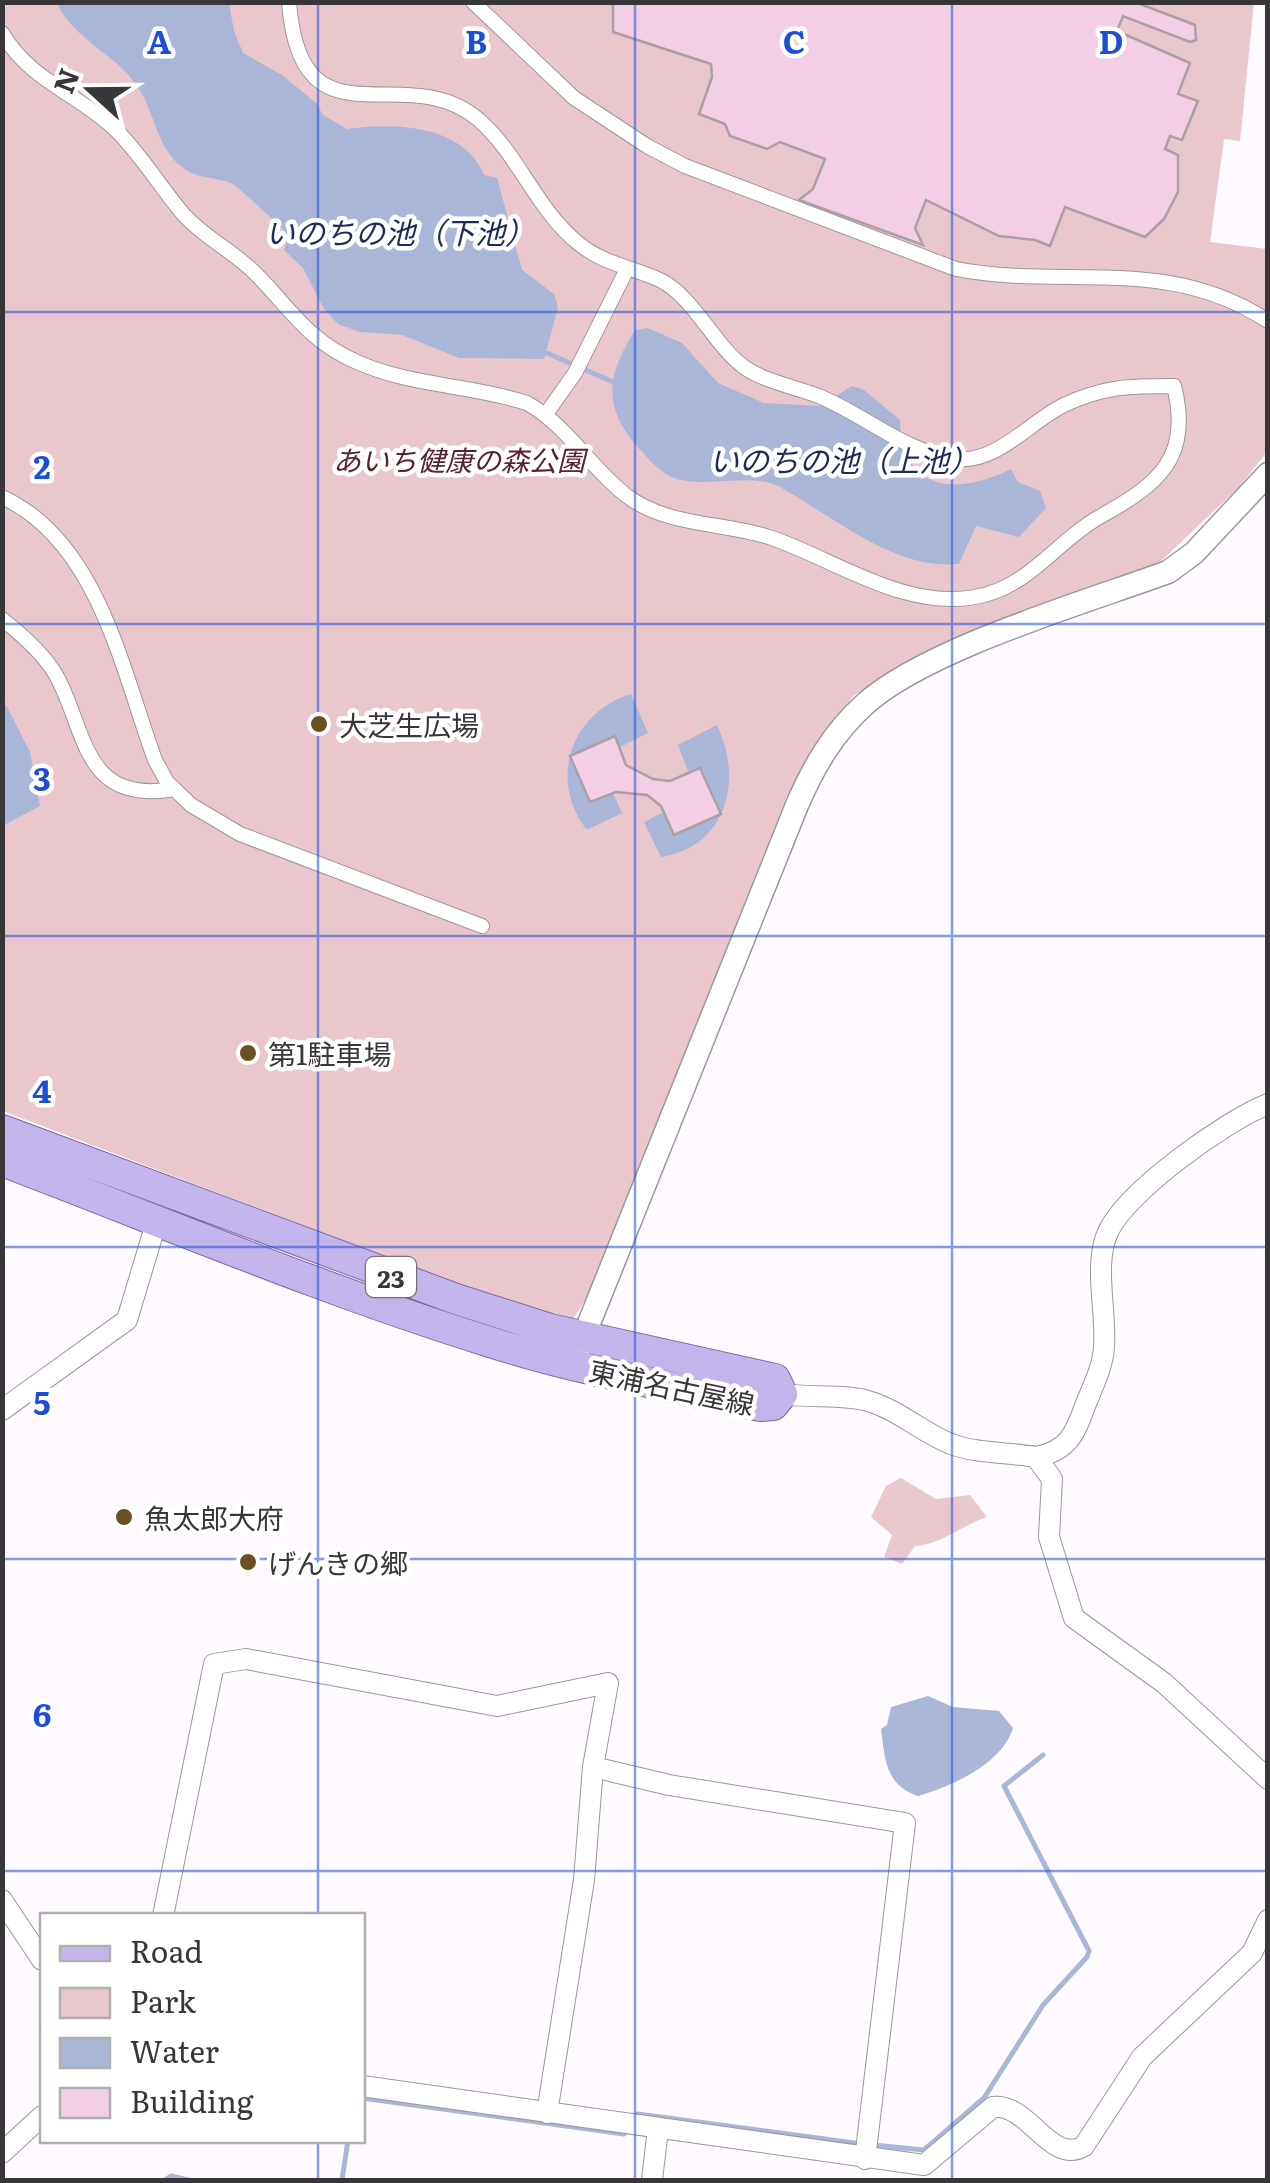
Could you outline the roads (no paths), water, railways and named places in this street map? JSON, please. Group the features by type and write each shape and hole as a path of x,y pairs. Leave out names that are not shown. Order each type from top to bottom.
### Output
{"main road":[{"name":"東浦名古屋線","path":"2,1130 578,1351"},
{"name":"東浦名古屋線","path":"2,1161 389,1308 578,1351 761,1406 773,1405 782,1394"}],"street":[{"path":"2,33 24,62 49,85 117,131 185,215 212,242 245,263 287,313 337,354 396,374 497,393 546,414 610,480 656,512 772,538 906,591 974,598 1026,576 1087,524 1131,499 1164,473 1178,440 1180,411 1174,386 1114,386 1062,406 1000,447 962,460 903,440 824,398 746,368 662,281 626,271 579,244 478,120 447,101 413,92 368,97 330,90 306,66 292,34 289,2"},
{"path":"473,2 574,98 685,166 956,269 986,275 1130,276 1194,288 1268,322"},
{"path":"546,414 575,373 626,271"},
{"path":"578,1351 797,806 816,762 837,732 868,702 933,662 1168,572 1194,553 1268,474"},
{"path":"2,497 44,525 81,570 154,760 191,805 240,834 482,926"},
{"path":"2,619 55,673 86,755 109,778 149,793 174,788"},
{"path":"782,1394 822,1400 863,1399 897,1411 950,1444 989,1453 1036,1457 1058,1452 1073,1437 1104,1351 1103,1252 1115,1219 1172,1162 1268,1104"},
{"path":"2,1410 127,1320 157,1220"},
{"path":"1036,1457 1052,1478 1049,1537 1074,1618 1164,1683 1268,1779"},
{"path":"164,1913 214,1664 246,1660 497,1706 608,1683 593,1768 584,1880 547,2113"},
{"path":"593,1768 668,1785 905,1823 865,2159"},
{"path":"2,1900 40,1957"},
{"path":"365,2086 924,2165 992,2108 1003,2106 1014,2110 1063,2150 1074,2152 1084,2146 1142,2057 1252,1953 1268,1920"},
{"path":"2,2153 40,2118"},
{"path":"652,2180 658,2129"}],"water":[{"name":"いのちの池（下池）","path":"57,3 229,3 243,53 282,75 316,103 323,115 347,129 406,127 445,137 461,146 484,175 497,178 522,270 554,294 558,307 544,359 459,358 402,335 360,332 338,324 324,309 303,268 284,250 289,236 286,232 233,184 194,174 173,159 137,86 74,27"},
{"name":"いのちの池（上池）","path":"648,328 682,343 718,383 764,403 820,406 852,386 864,390 900,420 910,462 922,474 936,482 971,483 1011,469 1018,482 1040,491 1046,508 1019,537 976,526 959,564 934,564 910,559 864,539 769,483 674,478 657,467 630,437 612,394 613,379 625,348 635,330"},
{"path":"631,694 648,733 597,759 622,813 587,830 569,790 572,750 594,716"},
{"path":"2,697 30,752 40,806 6,824 2,822"},
{"path":"717,725 729,767 724,807 702,840 684,851 661,857 644,822 697,795 678,745"},
{"path":"928,1696 953,1707 999,1711 1013,1728 987,1763 960,1780 918,1796 893,1778 881,1729 887,1725 891,1707"}],"waterway":[{"path":"547,353 613,382"},
{"path":"873,2145 924,2150 984,2098 1043,2005 1087,1957 1089,1951 1004,1786 1043,1755"},
{"path":"365,2098 624,2134 628,2129"},
{"path":"634,2120 638,2114 862,2144"},
{"path":"342,2180 348,2143"},
{"path":"165,2180 171,2176 188,2180"}],"place":[{"name":"大芝生広場","path":"319,724"},
{"name":"第1駐車場","path":"248,1053"},
{"name":"魚太郎大府","path":"124,1517"},
{"name":"げんきの郷","path":"248,1562"}],"park label":[{"name":"あいち健康の森公園","path":"459,459"}]}
